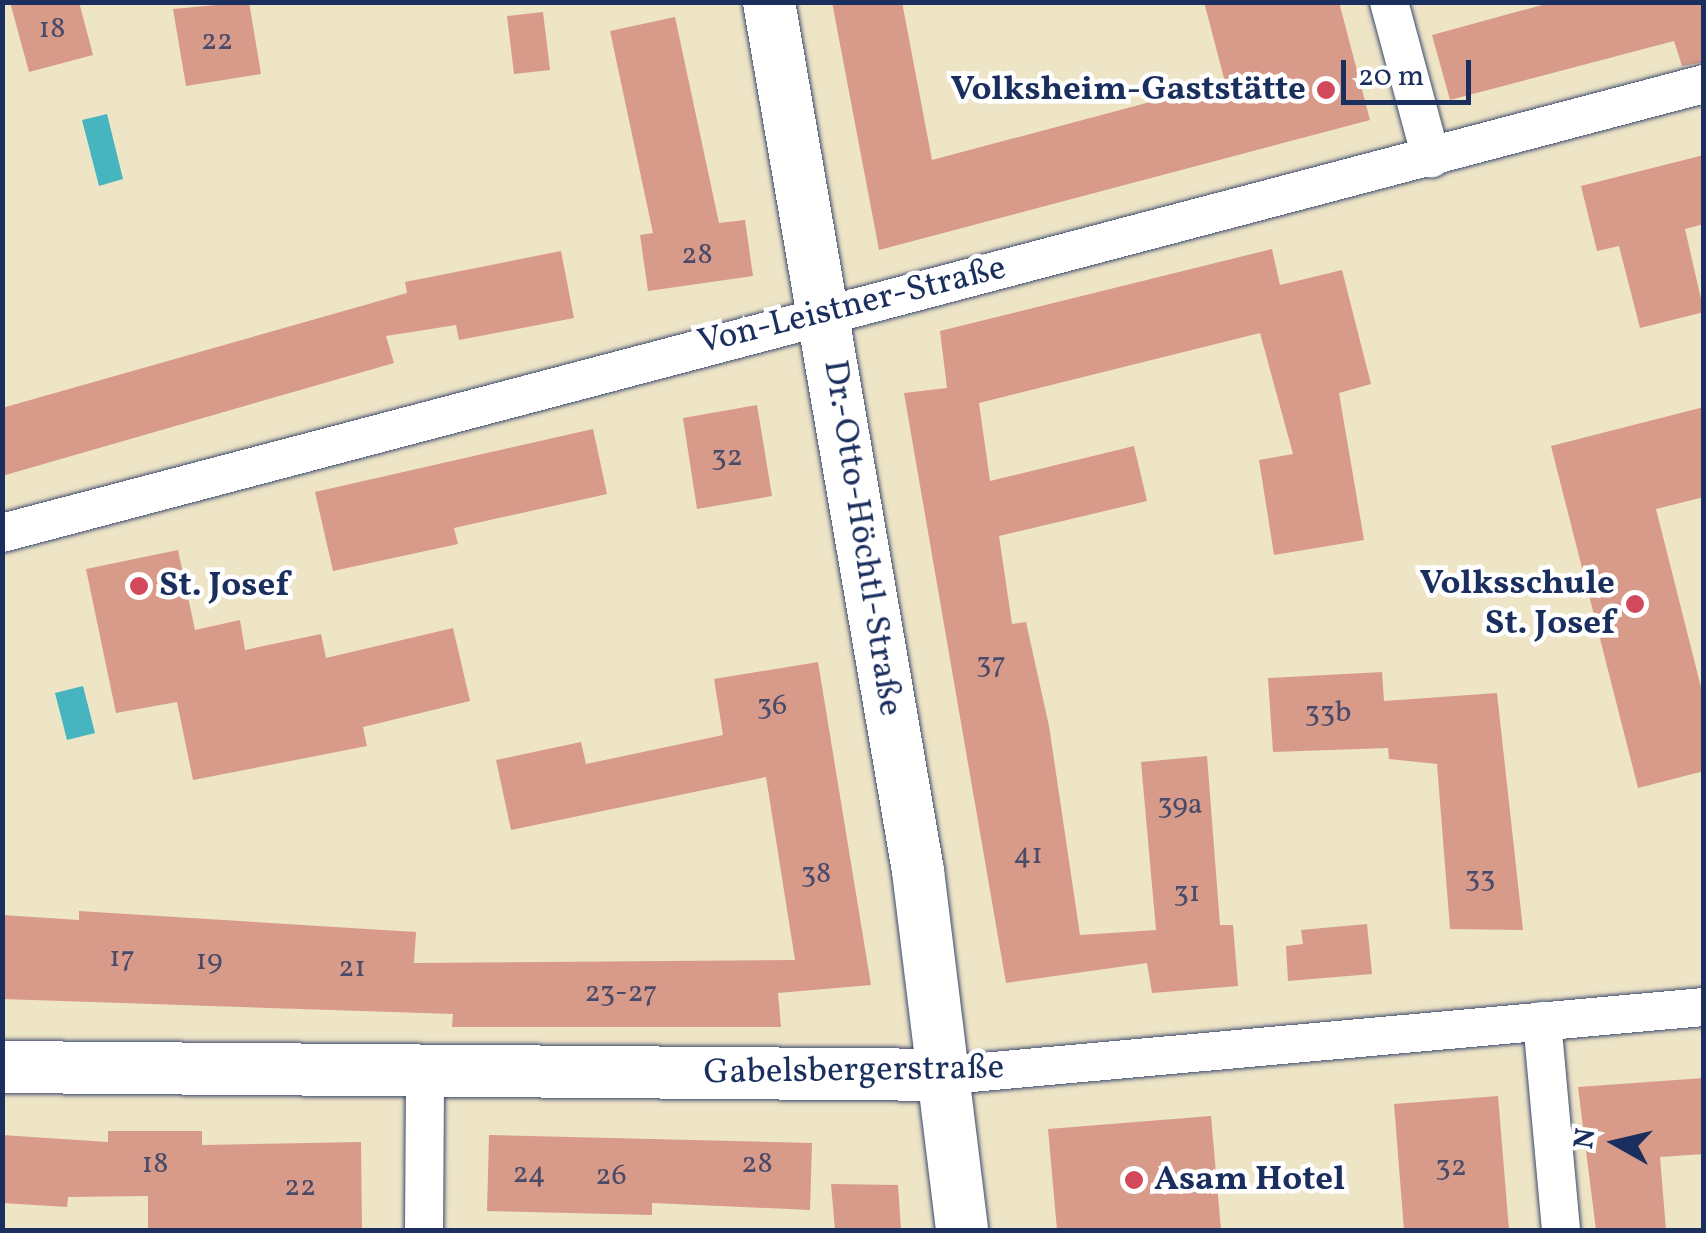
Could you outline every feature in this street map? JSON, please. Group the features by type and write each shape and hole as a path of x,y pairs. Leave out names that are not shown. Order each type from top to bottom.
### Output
{"street":[{"name":"Dr.-Otto-Höchtl-Straße","path":"769,2 949,1075 962,1230"},
{"path":"1389,2 1431,158"},
{"name":"Von-Leistner-Straße","path":"2,533 1704,84"},
{"name":"Gabelsbergerstraße","path":"2,1067 949,1075 1704,1006"},
{"path":"1542,1021 1561,1230"},
{"path":"424,1230 426,1068"}],"water":[{"path":"107,114 123,179 99,186 82,120"},
{"path":"83,686 95,733 67,740 55,693"}],"building":[{"path":"10,2 79,2 93,55 29,72"},
{"path":"249,2 261,74 186,86 173,9"},
{"path":"832,2 902,2 932,160 1225,82 1204,2 1339,2 1370,120 879,250"},
{"path":"1553,2 1704,2 1704,62 1682,66 1674,41 1450,100 1432,35"},
{"path":"543,12 550,70 514,74 507,16"},
{"path":"675,17 719,223 745,220 753,276 648,291 640,235 653,233 610,31"},
{"path":"1704,155 1704,224 1685,229 1704,312 1640,328 1619,246 1597,251 1581,186"},
{"path":"1272,249 1280,285 1342,270 1371,384 1339,393 1364,540 1274,555 1259,460 1293,454 1260,333 979,403 990,481 1134,446 1147,501 999,536 1012,624 1026,622 1049,726 1080,935 1156,930 1141,762 1207,756 1220,925 1233,925 1238,986 1152,993 1147,963 1006,983 904,393 947,388 940,331"},
{"path":"561,251 574,318 459,340 456,325 386,336 394,363 2,476 2,408 407,293 405,282"},
{"path":"757,405 772,496 697,509 683,418"},
{"name":"Volksschule St. Josef","path":"1704,407 1704,497 1656,509 1704,699 1704,771 1638,788 1551,446"},
{"path":"593,429 607,494 454,528 458,544 333,571 315,492"},
{"path":"178,550 195,630 240,620 245,650 321,634 326,658 453,628 470,701 363,727 367,746 193,780 177,702 116,713 86,569"},
{"path":"818,662 871,985 778,993 781,1027 452,1027 453,1014 2,999 2,915 79,920 79,911 416,932 414,963 795,960 766,777 511,830 496,760 581,742 586,764 723,735 714,679"},
{"path":"1382,672 1384,701 1497,693 1523,930 1450,929 1437,764 1389,759 1388,748 1273,752 1268,678"},
{"path":"1367,924 1372,974 1288,981 1286,946 1303,944 1301,930"},
{"path":"1704,1078 1704,1154 1660,1157 1666,1230 1596,1230 1578,1087"},
{"path":"1498,1096 1509,1230 1404,1230 1394,1104"},
{"name":"Asam Hotel","path":"1211,1116 1221,1230 1057,1230 1048,1129"},
{"path":"108,1131 202,1131 202,1145 361,1142 362,1229 148,1230 148,1196 68,1197 67,1207 2,1203 2,1135 108,1142"},
{"path":"489,1135 812,1143 810,1210 652,1203 652,1215 487,1211"},
{"path":"831,1184 898,1185 901,1230 835,1230"}],"place":[{"name":"Volksheim-Gaststätte","path":"1326,90"},
{"name":"St. Josef","path":"139,586"},
{"name":"Volksschule St. Josef","path":"1635,604"},
{"name":"Asam Hotel","path":"1134,1180"}]}
